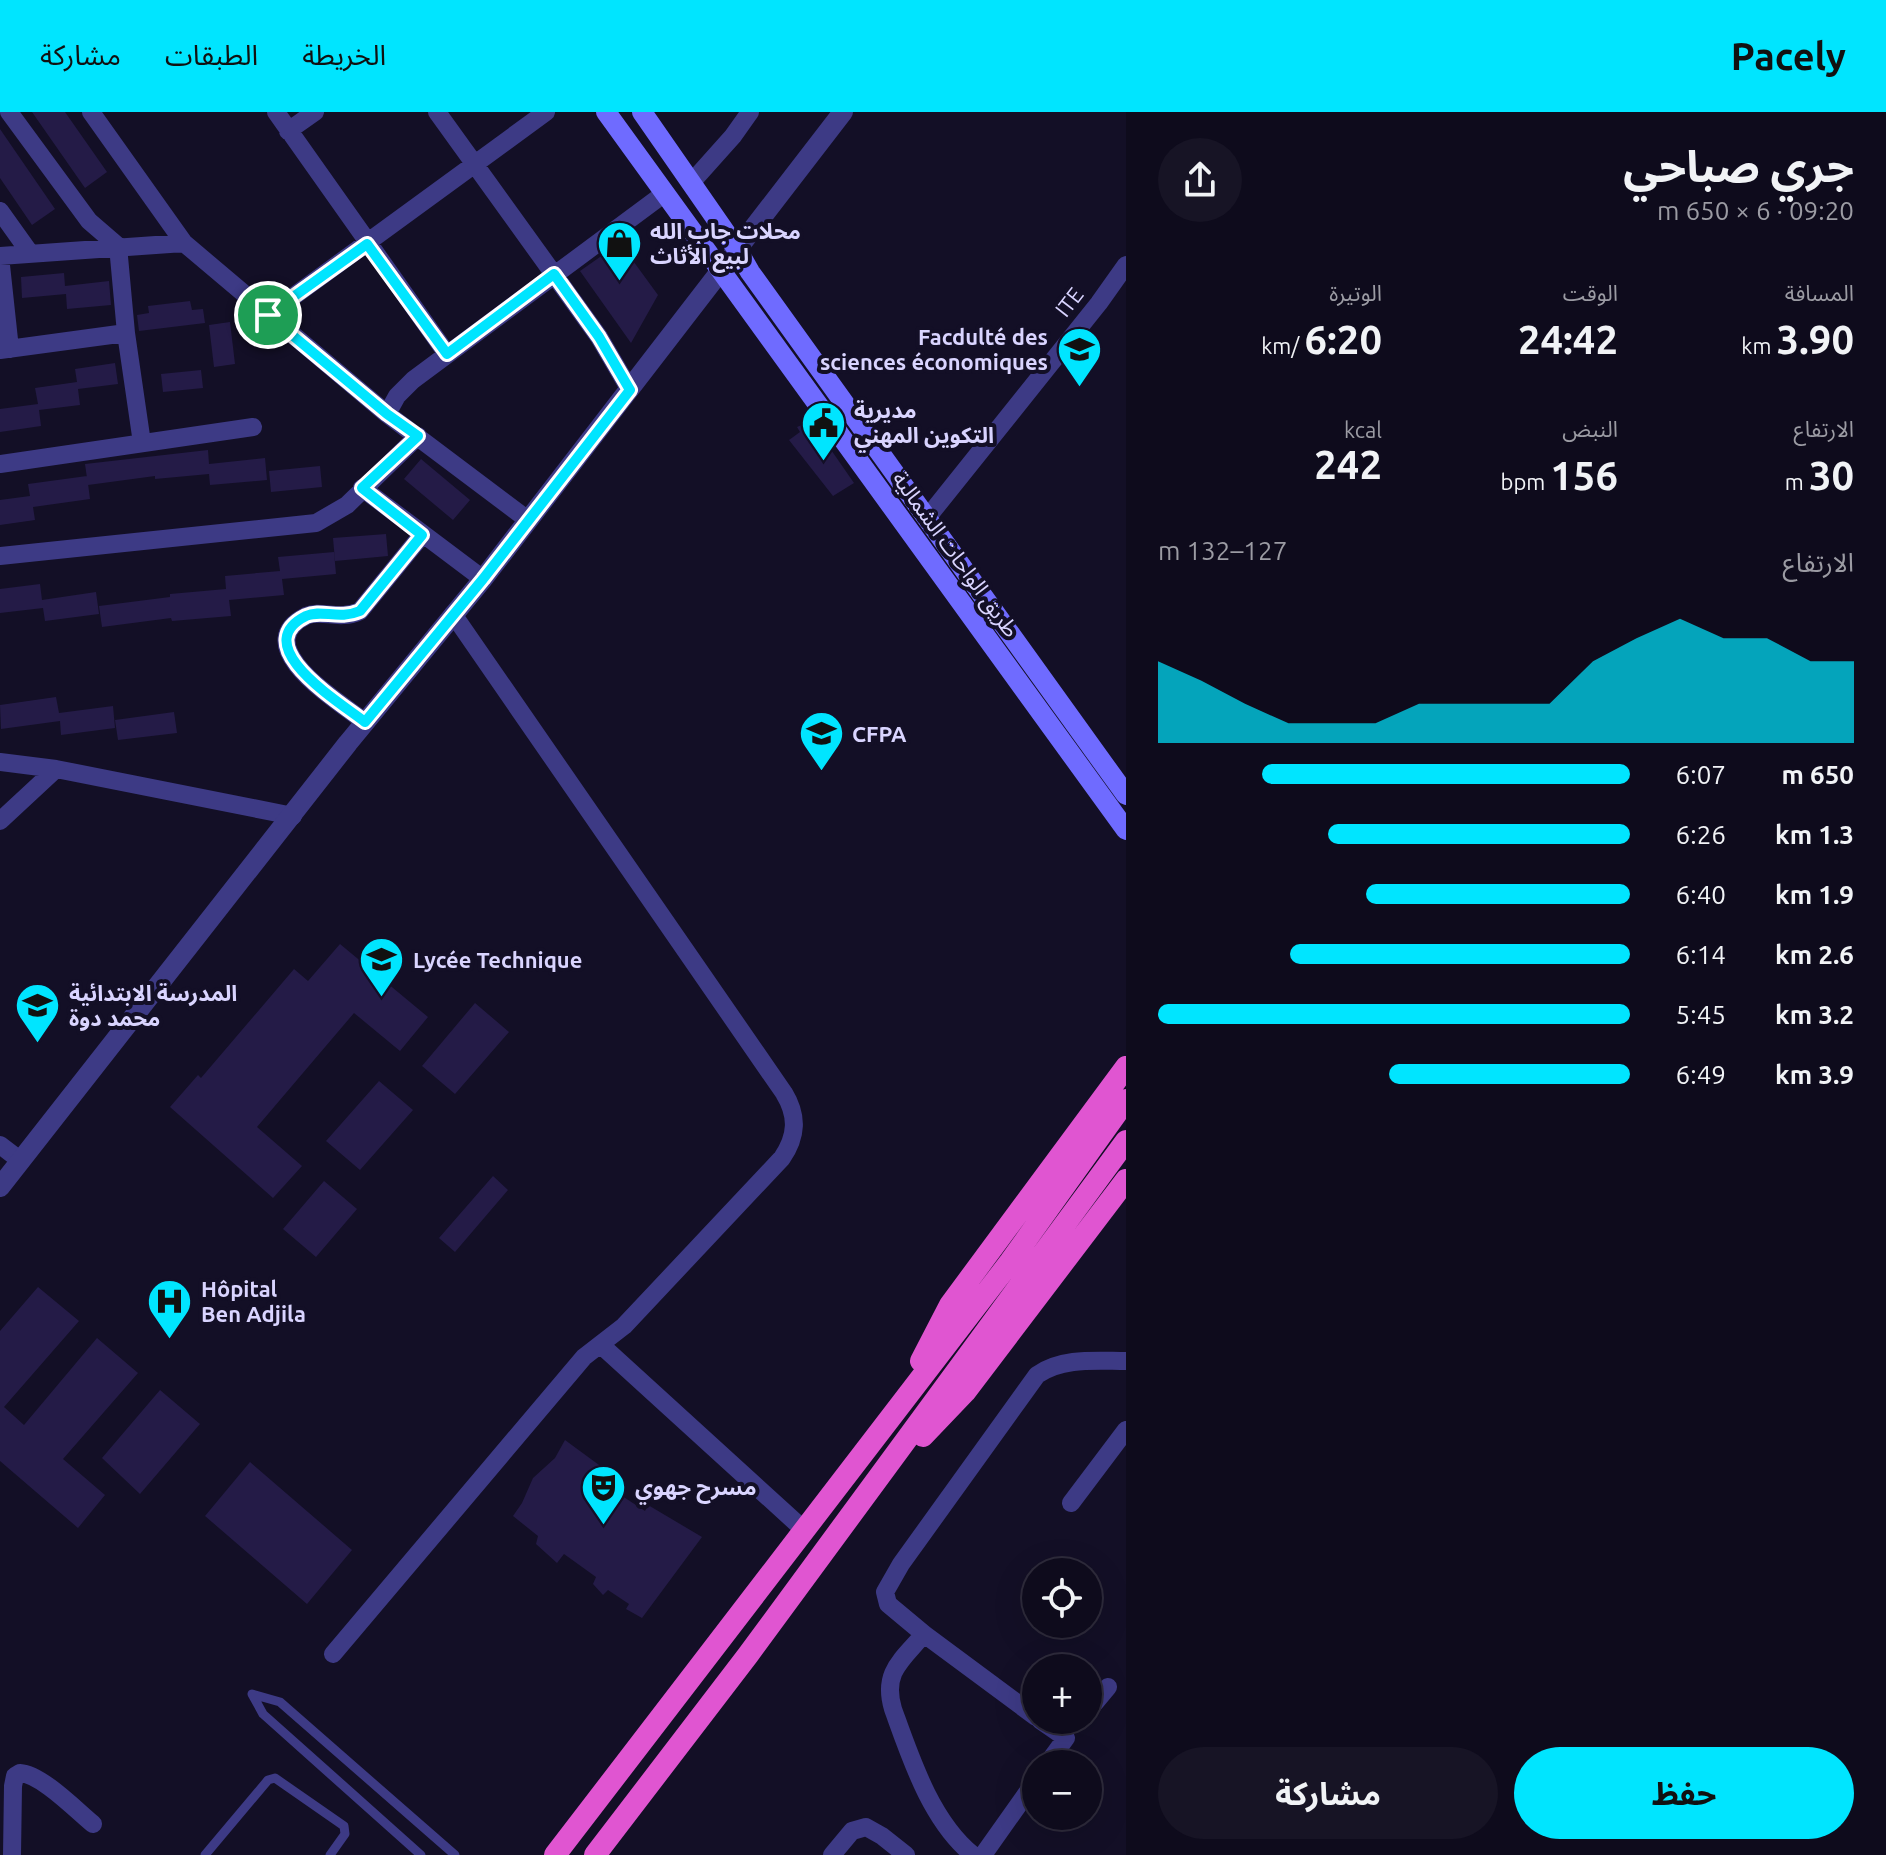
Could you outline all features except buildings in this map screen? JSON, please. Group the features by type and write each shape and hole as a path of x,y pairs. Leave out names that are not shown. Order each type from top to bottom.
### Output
{"highway":[{"path":"895,1410 950,1305 1126,1067"},
{"path":"555,1855 1010,1262 1126,1100"},
{"path":"595,1855 748,1655 1126,1141"},
{"path":"888,1464 908,1451 965,1392 1126,1180"}],"main road":[{"name":"طريق الواحات الشمالية","path":"606,112 1126,830"},
{"name":"طريق الواحات الشمالية","path":"642,112 750,272 1126,795"}],"street":[{"path":"9,112 89,221 118,246 126,333 142,443"},
{"path":"276,112 447,354"},
{"path":"288,131 315,112"},
{"path":"437,112 599,337 630,390"},
{"path":"268,315 546,112"},
{"path":"691,183 750,112"},
{"path":"0,1187 365,722 483,579 843,112"},
{"path":"97,114 184,243 387,414 528,520"},
{"path":"387,414 402,390 447,354 665,193"},
{"path":"0,211 30,253"},
{"path":"126,333 5,350 0,256 184,243"},
{"name":"ITE","path":"927,518 1126,265"},
{"path":"0,464 253,427"},
{"path":"0,556 316,523 347,505 418,436"},
{"path":"362,488 483,579"},
{"path":"365,722 300,670 287,654 287,637 293,626 310,614 349,616 360,611 422,535"},
{"path":"333,1654 584,1357 624,1326 782,1158 790,1146 795,1119 791,1105 755,1049 453,614"},
{"path":"0,762 56,769 293,816"},
{"path":"0,821 56,769"},
{"path":"0,1145 21,1161"},
{"path":"601,1345 803,1529"},
{"path":"1022,1707 888,1604 885,1592 1037,1375 1045,1369 1067,1363 1126,1361"},
{"path":"1071,1503 1126,1430"},
{"path":"924,1634 896,1668 889,1682 889,1694 902,1735 932,1801 948,1830 973,1855"},
{"path":"1102,1694 1108,1687"},
{"path":"1060,1734 1066,1738"},
{"path":"1057,1750 1069,1734"},
{"path":"12,1855 13,1786 15,1776 20,1773 40,1781 93,1824"},
{"path":"983,1855 1022,1800"},
{"path":"832,1855 852,1831 866,1827 906,1855"}],"lane":[{"path":"421,1855 263,1714 252,1694 280,1702 455,1855"},
{"path":"205,1855 268,1780 275,1778 344,1826 345,1834 330,1855"}],"place":[{"name":"محلات جاب الله لبيع الأثاث","path":"619,283"},
{"name":"Facdulté des sciences économiques","path":"1079,389"},
{"name":"مديرية التكوين المهني","path":"823,462"},
{"name":"CFPA","path":"821,773"},
{"name":"Lycée Technique","path":"382,999"},
{"name":"المدرسة الابتدائية محمد دوة","path":"38,1045"},
{"name":"Hôpital Ben Adjila","path":"170,1341"},
{"name":"مسرح جهوي","path":"604,1526"}],"route":[{"path":"367,244 447,354 554,274 599,337 630,390 483,579 365,722 300,670 287,654 285,645 293,626 303,617 310,614 349,616 360,611 422,535 362,488 418,436 268,315 367,244"}]}
